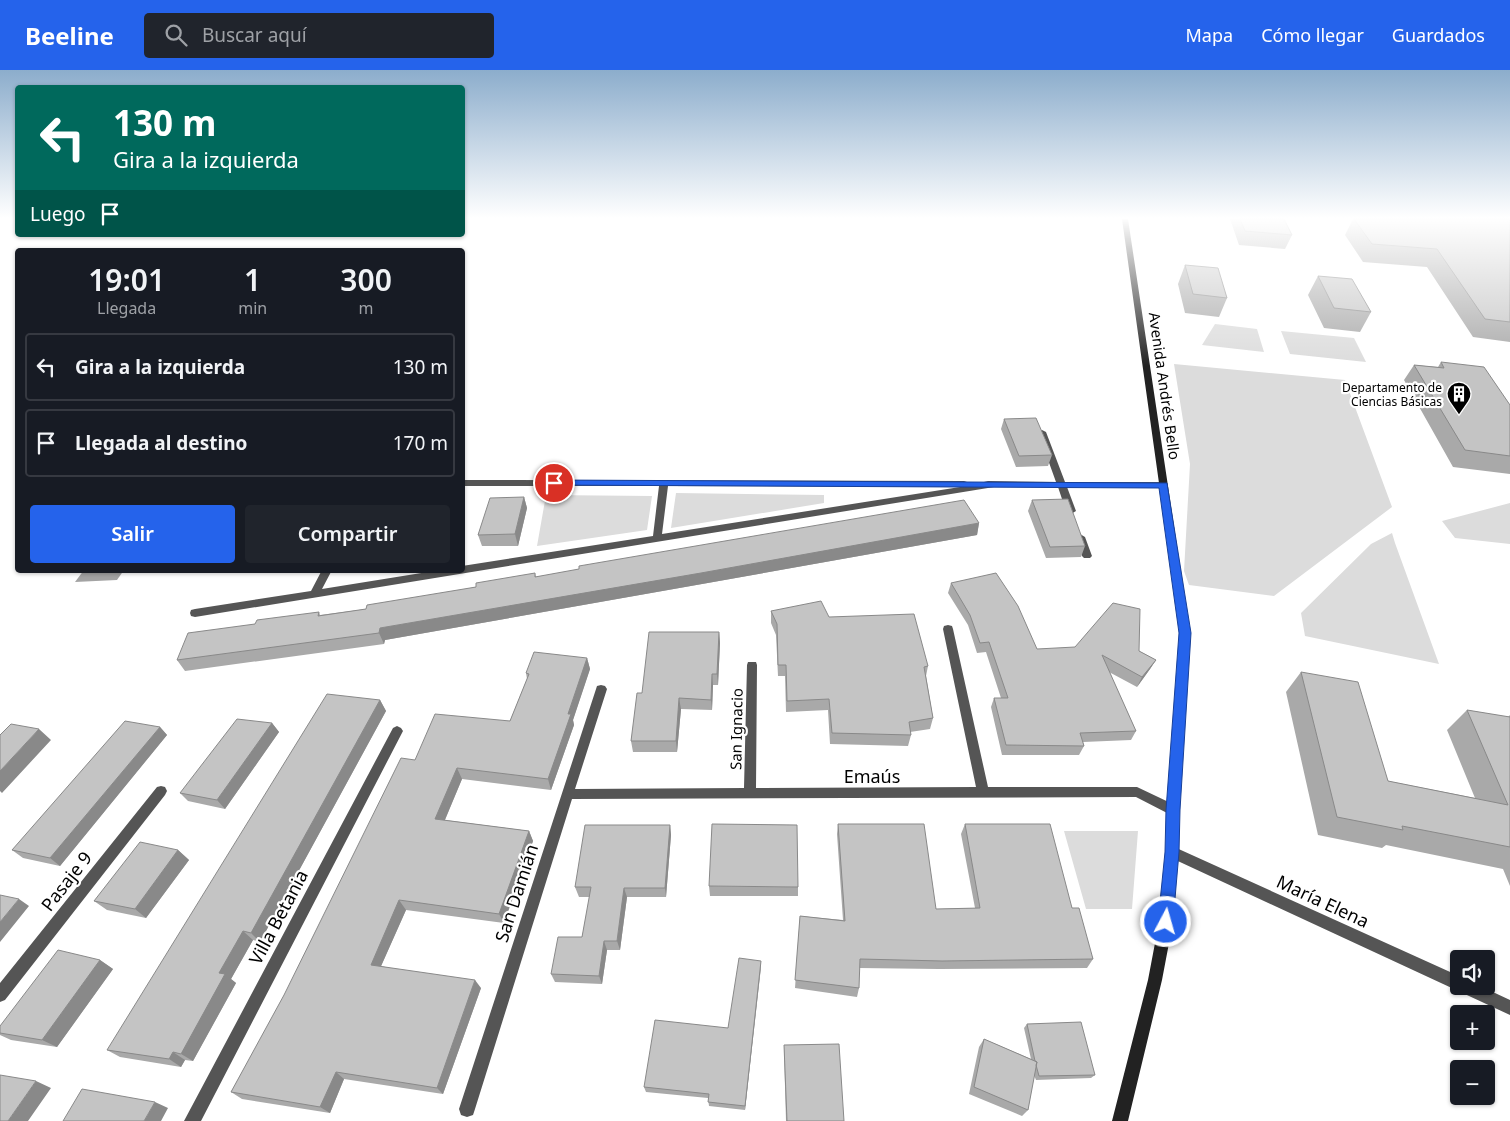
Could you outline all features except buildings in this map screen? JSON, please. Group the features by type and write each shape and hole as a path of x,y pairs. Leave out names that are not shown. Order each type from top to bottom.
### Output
{"main road":[{"name":"Avenida Andrés Bello","path":"1120,1121 1155,980 1166,922 1185,633 1132,268"}],"street":[{"path":"1042,432 1087,556"},
{"path":"465,483 1164,485"},
{"path":"657,539 664,483"},
{"path":"465,570 994,484"},
{"path":"314,594 325,573"},
{"path":"195,614 445,573"},
{"path":"948,629 983,793"},
{"name":"San Ignacio","path":"750,793 752,664"},
{"name":"San Damián","path":"467,1109 601,689"},
{"name":"Villa Betania","path":"192,1121 397,731"},
{"name":"Pasaje 9","path":"0,995 161,791"},
{"name":"Emaús","path":"567,794 1137,792 1173,810"},
{"name":"María Elena","path":"1172,852 1450,980"},
{"path":"1482,995 1510,1008"}],"shaded area":[{"path":"1215,324 1257,329 1264,352 1202,345"},
{"path":"1281,331 1354,338 1366,362 1290,354"},
{"path":"1174,364 1345,380 1392,507 1274,596 1189,585 1184,571 1190,464"},
{"path":"676,493 824,495 824,503 671,528"},
{"path":"546,495 652,496 647,530 537,546"},
{"path":"1510,503 1510,544 1455,538 1442,521"},
{"path":"1392,533 1439,664 1305,636 1301,613 1371,544"},
{"path":"82,573 122,573 117,580 75,582"},
{"path":"1064,831 1138,831 1132,909 1086,909"}],"place":[{"name":"Departamento de Ciencias Básicas","path":"1459,415"}],"route":[{"path":"554,483 1164,485 1185,633 1166,922"}]}
